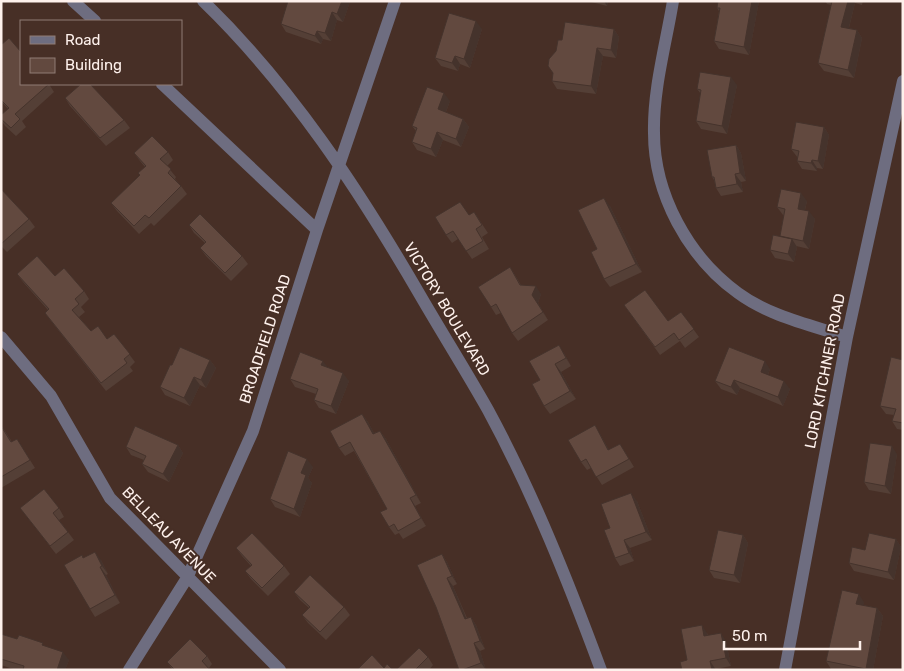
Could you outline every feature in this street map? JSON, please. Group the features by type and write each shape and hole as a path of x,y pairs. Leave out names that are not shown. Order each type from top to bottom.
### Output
{"street":[{"path":"73,1 94,20"},
{"name":"VICTORY BOULEVARD","path":"203,1 273,78 339,166 397,256 488,411 525,484 567,577 601,670"},
{"name":"BROADFIELD ROAD","path":"128,670 187,578 253,430 317,230 395,1"},
{"path":"673,1 657,96 654,131 655,156 664,191 678,224 705,262 738,294 774,312 847,337"},
{"name":"LORD KITCHNER ROAD","path":"785,670 847,337 903,81"},
{"path":"163,85 317,230"},
{"name":"BELLEAU AVENUE","path":"1,336 51,396 110,498 280,670"}],"building":[{"path":"288,1 342,1 337,14 332,12 325,33 317,31 315,36 281,24"},
{"path":"718,1 752,1 744,47 714,41 720,8 717,8"},
{"path":"832,1 848,1 841,27 857,30 848,70 818,63"},
{"path":"449,13 476,21 464,59 455,56 452,63 435,58"},
{"path":"565,22 614,29 611,50 597,48 591,86 552,81 553,73 548,66 549,59 556,51 558,40 562,40"},
{"path":"9,38 20,51 20,85 48,85 15,114 20,119 11,128 1,119 1,115 9,108 1,100 1,45"},
{"path":"700,72 731,77 722,126 696,121 701,90 697,89"},
{"path":"80,85 91,85 124,120 100,138 65,98"},
{"path":"427,87 444,93 438,109 463,119 456,139 437,132 431,149 412,142 417,128 412,126"},
{"path":"796,122 824,127 818,161 812,160 811,163 797,161 799,151 791,149"},
{"path":"152,136 168,152 160,159 171,169 168,173 181,186 149,218 145,215 134,226 111,203 140,175 138,173 146,166 134,153"},
{"path":"736,145 740,173 735,174 737,184 716,188 707,150"},
{"path":"1,189 29,219 1,244"},
{"path":"781,189 801,193 798,209 809,211 803,241 780,236 785,209 777,207"},
{"path":"604,198 636,264 604,279 591,252 597,249 578,210"},
{"path":"460,202 469,215 474,212 482,225 476,229 483,241 466,251 453,231 446,235 435,217"},
{"path":"200,214 242,256 225,273 200,248 206,242 189,225"},
{"path":"773,235 792,239 788,254 770,250"},
{"path":"37,256 55,276 64,268 84,291 75,299 79,304 72,310 91,331 98,326 107,339 114,334 130,354 124,359 127,363 101,383 45,313 49,309 17,274"},
{"path":"510,267 520,285 536,286 532,295 543,312 512,333 496,304 491,307 478,287"},
{"path":"645,290 668,321 681,312 694,329 679,340 674,333 655,347 624,305"},
{"path":"559,345 566,358 555,364 570,391 544,406 532,384 540,380 529,361"},
{"path":"180,347 210,360 201,380 194,377 184,398 160,387"},
{"path":"729,347 765,361 761,372 784,381 778,397 734,380 731,387 715,381"},
{"path":"300,352 323,361 321,365 343,373 331,406 314,400 318,389 290,379"},
{"path":"891,357 903,360 903,423 892,421 896,409 880,406"},
{"path":"362,414 373,434 380,431 416,495 410,498 421,518 398,531 394,524 389,527 380,512 387,509 350,442 339,448 330,431"},
{"path":"595,425 608,450 620,444 629,459 596,477 586,459 581,462 568,440"},
{"path":"1,426 11,442 17,439 30,460 1,477"},
{"path":"135,426 178,445 163,474 142,464 146,456 126,447"},
{"path":"870,443 892,446 885,486 864,482"},
{"path":"288,451 307,459 301,473 306,475 294,509 270,499"},
{"path":"44,489 59,508 53,513 68,532 50,546 20,508"},
{"path":"631,493 646,532 624,540 629,553 615,558 604,530 610,528 601,504"},
{"path":"718,530 743,535 734,575 709,570"},
{"path":"252,533 284,566 262,588 245,571 252,565 236,548"},
{"path":"869,533 896,539 888,572 849,563 852,547 865,550"},
{"path":"95,552 102,566 100,567 115,595 90,609 64,565 82,555 83,558"},
{"path":"442,554 452,576 447,578 465,619 471,617 480,641 474,643 481,663 462,670 459,670 436,607 417,565"},
{"path":"310,575 344,607 320,632 302,615 310,607 294,592"},
{"path":"842,590 859,594 856,604 877,608 866,669 826,661"},
{"path":"702,625 704,636 721,633 726,658 710,661 712,670 682,670 680,662 687,660 681,629"},
{"path":"1,634 17,639 19,635 63,652 57,670 23,670 24,666 1,659"},
{"path":"190,639 207,656 202,661 210,670 175,670 167,662"},
{"path":"419,648 428,657 415,670 396,670"},
{"path":"372,655 384,668 387,664 393,670 358,669"}]}
